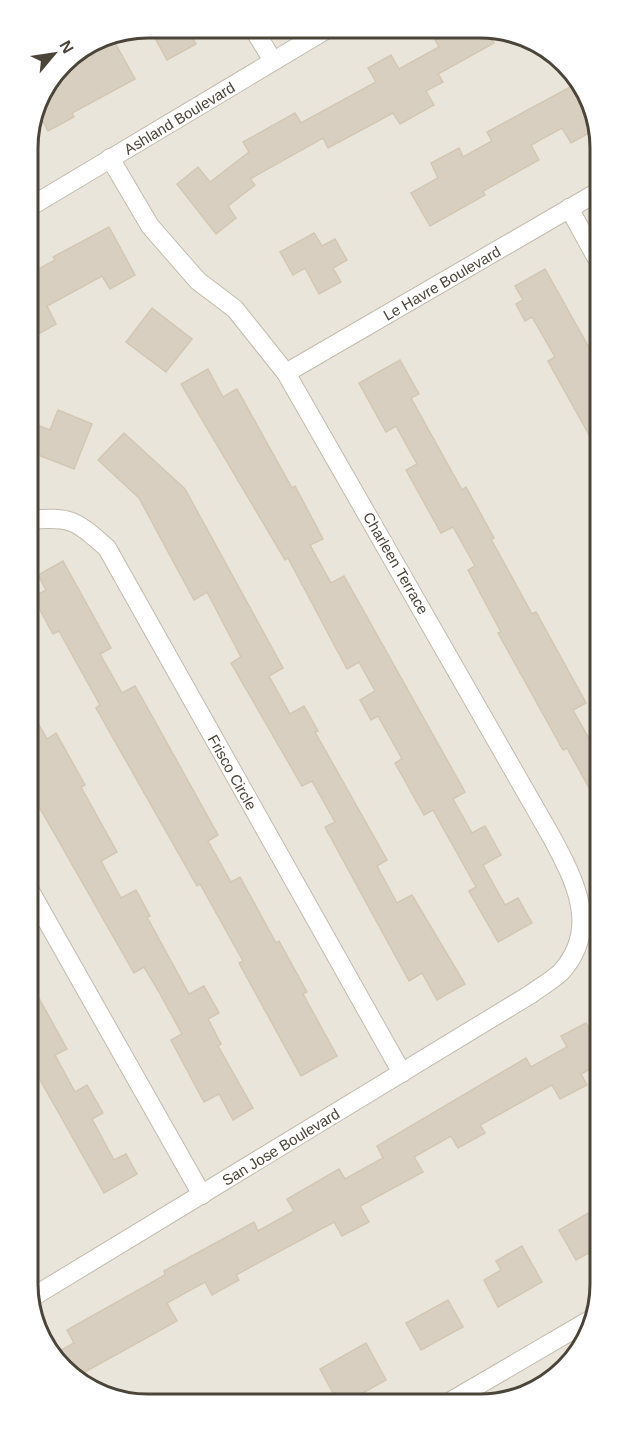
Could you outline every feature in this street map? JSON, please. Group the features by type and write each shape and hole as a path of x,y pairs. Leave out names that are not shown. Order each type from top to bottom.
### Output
{"street":[{"path":"259,38 273,61"},
{"name":"Ashland Boulevard","path":"38,201 312,38"},
{"name":"Charleen Terrace","path":"110,158 150,226 198,281 235,309 286,373 573,877 583,909 578,944 561,972 531,994"},
{"name":"Le Havre Boulevard","path":"286,373 590,196"},
{"path":"569,208 590,246"},
{"name":"Frisco Circle","path":"38,519 60,517 84,528 107,548 402,1073"},
{"path":"38,905 202,1195"},
{"name":"San Jose Boulevard","path":"38,1294 531,994"},
{"path":"463,1394 582,1325"}],"shaded area":[{"path":"133,38 494,38 528,49 552,65 575,93 586,119 590,148 589,1291 584,1320 562,1357 534,1380 508,1391 494,1394 133,1394 112,1389 81,1372 60,1351 41,1313 38,1299 38,141 41,119 58,84 84,84 84,58 112,43"}],"building":[{"path":"155,38 192,38 196,44 167,60"},
{"path":"434,38 491,38 494,43 438,74 443,82 426,91 434,105 400,124 393,113 328,148 323,138 250,179 255,185 228,206 236,218 216,234 177,184 198,167 210,182 249,152 243,142 295,113 301,123 376,82 368,68 391,55 399,69 439,47"},
{"path":"115,42 135,79 72,113 74,117 48,131 41,118 49,99 58,84 84,84 84,58"},
{"path":"571,87 581,106 589,133 571,143 562,128 531,145 539,160 483,191 485,195 430,226 411,193 438,178 431,163 459,148 463,157 492,141 487,132"},
{"path":"109,227 135,275 110,289 102,276 47,306 56,324 38,334 38,269 55,260 53,257"},
{"path":"314,233 322,246 335,239 347,260 333,268 341,282 319,294 305,268 293,275 280,252"},
{"path":"545,269 590,349 590,436 548,361 555,357 532,317 525,321 516,304 523,300 515,286"},
{"path":"152,308 192,339 166,372 126,342"},
{"path":"400,360 419,394 411,398 462,490 466,487 532,614 536,612 586,703 573,710 589,740 589,789 567,748 563,750 498,633 501,632 468,570 475,566 453,527 441,533 406,470 417,464 396,426 386,432 359,383"},
{"path":"208,369 223,397 237,389 292,488 295,486 323,539 310,545 331,583 344,576 465,792 453,799 472,833 485,826 501,855 483,865 505,905 518,898 532,923 498,942 469,891 476,887 433,810 424,815 395,763 402,759 378,716 371,720 360,700 375,691 359,662 347,669 288,558 285,560 181,384"},
{"path":"58,410 92,424 74,469 38,455 38,425 50,430"},
{"path":"124,433 185,489 283,668 269,676 290,714 304,706 318,731 315,732 387,860 377,866 397,903 412,895 465,984 437,1000 422,973 409,981 325,827 335,822 312,781 302,786 231,663 241,657 207,592 194,600 139,498 98,460"},
{"path":"63,561 111,648 100,654 122,693 135,686 218,835 208,841 231,882 240,877 276,943 279,941 307,992 303,994 337,1056 301,1076 239,963 243,961 200,884 197,886 96,708 100,705 59,631 53,634 38,606 38,594 46,590 38,575"},
{"path":"38,723 47,739 56,733 85,785 81,787 117,852 101,861 121,898 136,890 150,916 147,917 189,994 204,986 219,1013 208,1019 221,1044 218,1046 253,1108 233,1120 219,1094 204,1102 171,1040 182,1034 144,967 134,973 38,805"},
{"path":"38,996 67,1049 55,1055 75,1092 87,1085 103,1113 92,1119 114,1160 126,1154 137,1174 104,1193 38,1076"},
{"path":"586,1023 589,1029 589,1069 581,1074 587,1085 560,1099 552,1085 480,1125 485,1133 458,1148 451,1136 414,1157 423,1172 360,1206 369,1222 342,1236 334,1222 236,1275 239,1280 212,1295 205,1282 167,1303 177,1321 83,1373 60,1351 74,1343 67,1330 165,1275 164,1271 254,1222 258,1231 294,1211 287,1199 339,1169 345,1179 383,1158 377,1146 526,1058 531,1067 567,1047 561,1036"},
{"path":"589,1213 589,1253 576,1260 559,1230"},
{"path":"522,1246 542,1282 498,1307 484,1280 501,1270 496,1261"},
{"path":"448,1300 463,1327 421,1350 406,1323"},
{"path":"366,1343 386,1380 361,1394 334,1394 320,1369"}]}
